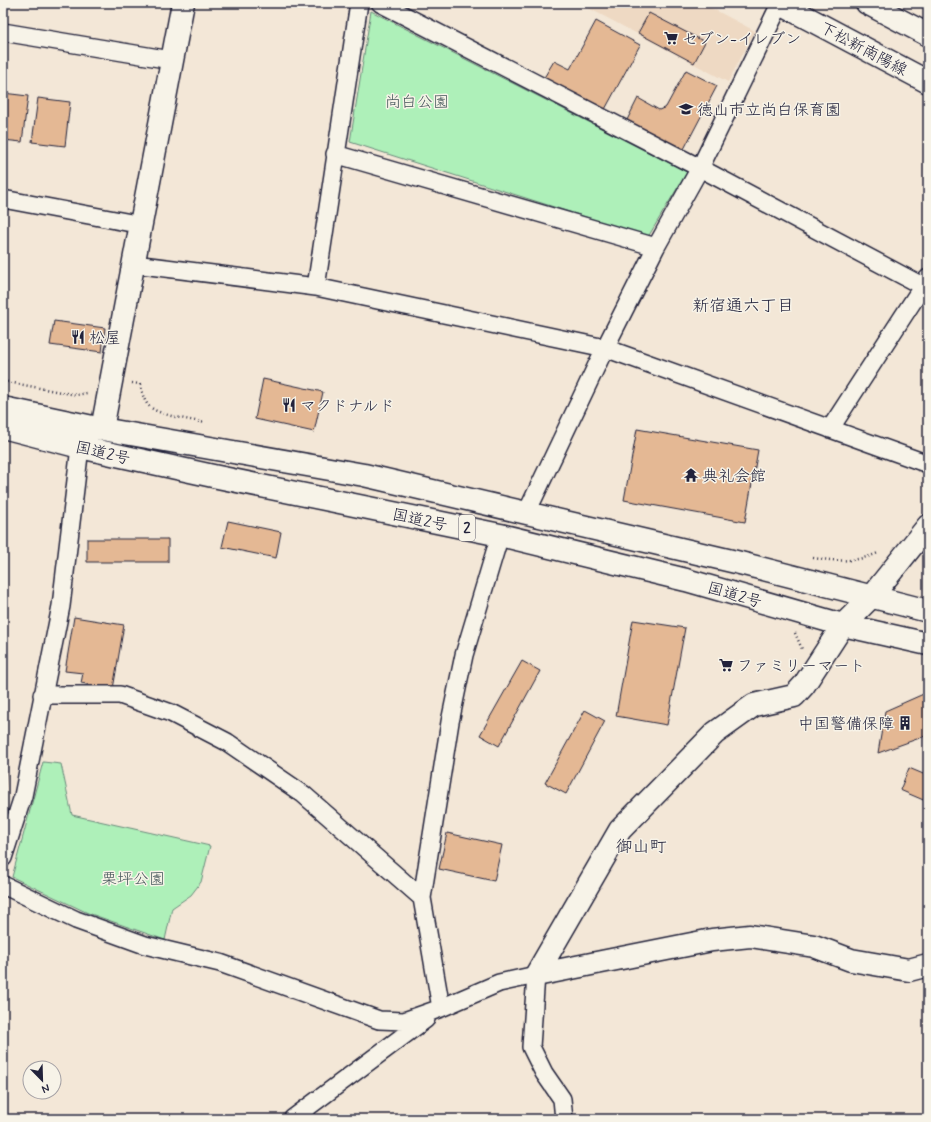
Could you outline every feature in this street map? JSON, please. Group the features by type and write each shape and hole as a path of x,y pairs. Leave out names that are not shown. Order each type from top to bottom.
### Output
{"main road":[{"path":"102,429 183,3"},
{"name":"下松新南陽線","path":"780,3 928,82"},
{"path":"867,3 928,35"},
{"name":"国道2号","path":"3,408 102,429 364,475 728,561 928,611"},
{"name":"国道2号","path":"3,427 80,447 213,476 500,535 686,580 842,625 928,644"},
{"path":"536,975 620,830 715,733 754,705 794,696 804,685 842,625 871,597 928,526"},
{"path":"536,975 712,940 750,936 814,946 851,960 909,970 928,965"}],"street":[{"path":"316,287 359,3"},
{"path":"380,3 926,285 830,429"},
{"path":"526,514 605,348 656,247 700,168 780,3"},
{"path":"3,32 171,60"},
{"path":"335,154 656,247"},
{"path":"3,199 142,225"},
{"path":"134,264 316,287 605,348 928,464"},
{"path":"3,858 23,796 61,606 80,447 102,429"},
{"path":"441,1008 422,898 450,722 464,655 500,535"},
{"path":"42,695 120,695 172,713 227,742 303,794 422,898"},
{"path":"3,885 83,922 145,945 220,963 379,1020 404,1021 441,1008 499,983 536,975 531,1047 544,1073 562,1099 564,1119"},
{"path":"292,1119 441,1008"}],"path":[{"path":"3,381 76,395 88,393 93,390"},
{"path":"140,384 142,394 148,405 162,414 173,415"}],"shaded area":[{"path":"579,3 702,3 755,31 728,82"}],"green space":[{"name":"尚白公園","path":"371,11 687,172 648,237 350,142"},
{"name":"栗坪公園","path":"43,762 61,764 72,815 210,846 201,882 191,895 172,908 165,940 88,913 12,877"}],"building":[{"name":"セブン-イレブン","path":"649,13 705,42 694,63 638,33"},
{"path":"596,21 640,45 603,113 542,81 554,61 570,69"},
{"path":"686,70 717,86 684,149 674,150 625,124 638,98 659,110 666,107"},
{"path":"3,93 28,96 22,142 3,140"},
{"path":"38,98 70,102 65,146 32,142"},
{"name":"松屋","path":"54,321 105,328 102,352 50,345"},
{"name":"マクドナルド","path":"263,379 323,392 314,432 255,419"},
{"name":"典礼会館","path":"637,429 758,450 745,522 624,500"},
{"path":"228,521 281,532 276,558 222,547"},
{"path":"87,539 168,539 168,562 87,562"},
{"path":"74,617 124,625 113,689 81,683 83,673 65,671"},
{"path":"633,620 685,628 667,725 616,716"},
{"path":"522,661 540,671 499,746 480,735"},
{"name":"中国警備保障","path":"928,692 928,735 878,753 885,711"},
{"path":"585,710 605,721 566,794 545,783"},
{"path":"3,758 7,758 3,806"},
{"path":"909,768 928,776 928,802 900,790"},
{"path":"447,833 502,845 494,881 439,869"}],"place":[{"name":"セブン-イレブン","path":"671,38"},
{"name":"徳山市立尚白保育園","path":"686,109"},
{"name":"松屋","path":"78,337"},
{"name":"マクドナルド","path":"289,405"},
{"name":"典礼会館","path":"691,475"},
{"name":"ファミリーマート","path":"726,665"},
{"name":"中国警備保障","path":"905,723"}],"district":[{"name":"新宿通六丁目","path":"743,305"},
{"name":"御山町","path":"641,846"}]}
